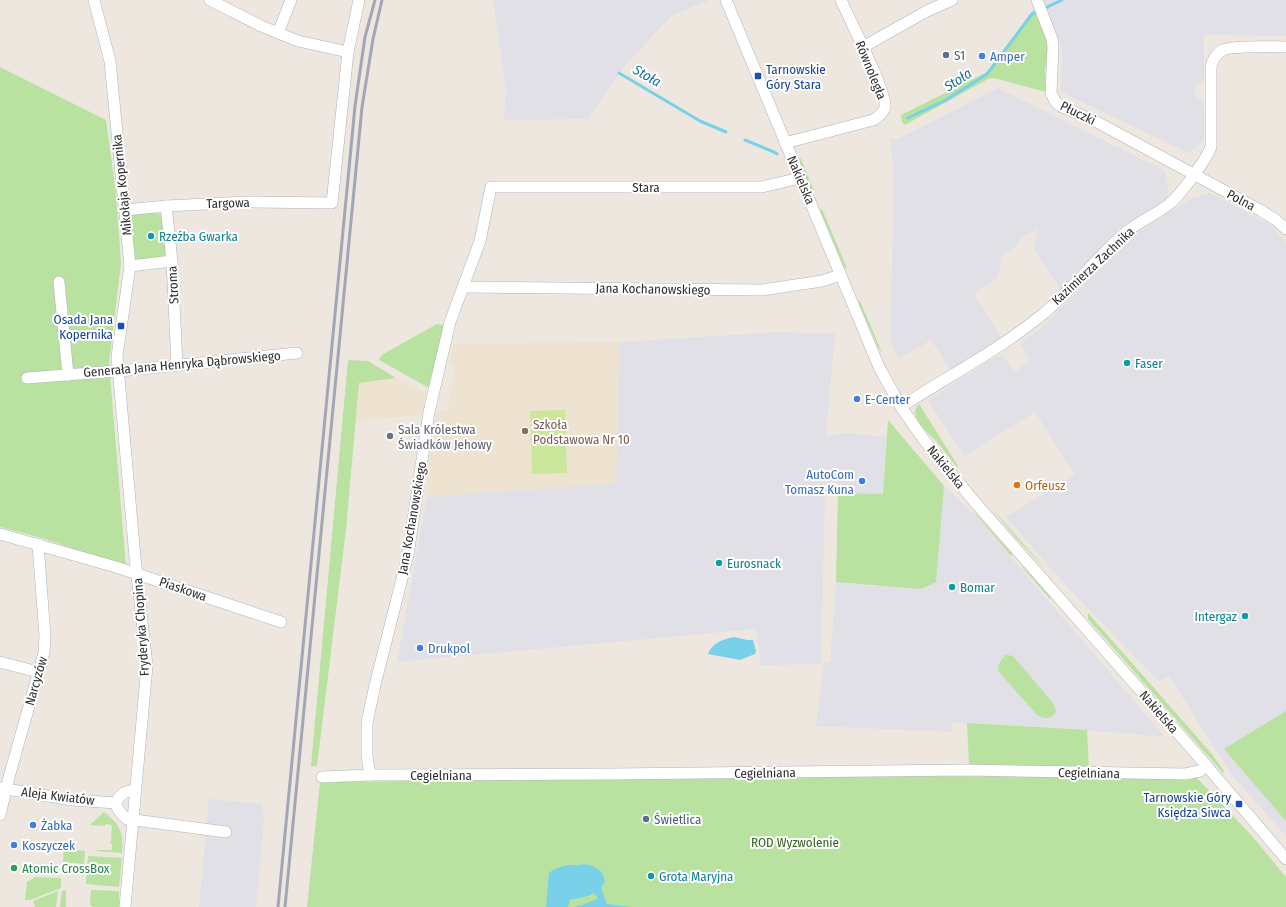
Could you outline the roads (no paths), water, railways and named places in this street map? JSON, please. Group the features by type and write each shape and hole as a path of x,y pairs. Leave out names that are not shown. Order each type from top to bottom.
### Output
{"street":[{"name":"Mikołaja Kopernika","path":"94,0 110,61 130,266 117,356 118,371"},
{"path":"210,0 261,26 298,41 348,52 359,0"},
{"path":"278,33 291,0"},
{"name":"Nakielska","path":"726,0 879,367 901,407 924,440 973,500 1286,859"},
{"name":"Równoległa","path":"786,143 872,120 884,111 886,106 884,96 841,0"},
{"path":"863,47 927,11 952,0"},
{"name":"Płuczki","path":"1040,7 1052,39 1051,93 1057,104 1095,121 1194,174"},
{"name":"Kazimierza Zachnika","path":"901,407 1026,328 1126,233 1170,204 1180,193 1208,154 1211,147 1211,67 1214,58 1222,50 1228,48 1286,47"},
{"name":"Targowa","path":"124,210 166,206 247,202 332,203 348,52"},
{"name":"Polna","path":"1194,174 1260,210 1276,220 1286,229"},
{"name":"Stara","path":"491,187 762,187 800,178"},
{"name":"Jana Kochanowskiego","path":"370,775 367,756 368,723 372,697 408,555 429,412 450,322 480,241 491,187"},
{"name":"Stroma","path":"166,206 172,261 177,365"},
{"path":"130,266 172,261"},
{"name":"Jana Kochanowskiego","path":"464,287 762,290 822,281 840,275"},
{"name":"Generała Jana Henryka Dąbrowskiego","path":"59,282 68,375"},
{"name":"Generała Jana Henryka Dąbrowskiego","path":"27,378 118,371 297,353"},
{"name":"Fryderyka Chopina","path":"118,371 147,666 125,907"},
{"name":"Piaskowa","path":"0,534 137,573 281,622"},
{"name":"Narcyzów","path":"0,814 3,788 44,653 46,636 38,544"},
{"path":"0,662 38,672"},
{"name":"Cegielniana","path":"322,777 370,775 959,770 1185,774 1200,771 1206,766"},
{"name":"Aleja Kwiatów","path":"3,788 72,800 116,802"},
{"path":"136,790 128,791 122,794 116,802 117,808 121,815 127,819 226,832"}],"water":[{"path":"734,637 753,640 756,651 755,654 740,660 708,654 712,647 718,642"},
{"path":"584,864 595,867 602,873 605,881 601,888 607,904 631,907 574,907 597,899 594,893 570,900 568,907 546,907 549,873 562,866"}],"waterway":[{"name":"Stoła","path":"1043,9 1062,0"},
{"name":"Stoła","path":"908,118 946,100 987,74 1032,14 1038,12"},
{"name":"Stoła","path":"619,73 700,121 726,132"},
{"name":"Stoła","path":"745,140 777,154"}],"railway":[{"path":"278,907 355,106 365,37 375,0"},
{"path":"285,907 362,107 373,39 382,0"}],"place":[{"name":"S1","path":"946,55"},
{"name":"Amper","path":"982,56"},
{"name":"Tarnowskie Góry Stara","path":"758,76"},
{"name":"Rzeźba Gwarka","path":"151,236"},
{"name":"Osada Jana Kopernika","path":"121,326"},
{"name":"Faser","path":"1127,363"},
{"name":"E-Center","path":"857,399"},
{"name":"Szkoła Podstawowa Nr 10","path":"525,431"},
{"name":"Sala Królestwa Świadków Jehowy","path":"390,436"},
{"name":"AutoCom Tomasz Kuna","path":"862,481"},
{"name":"Orfeusz","path":"1017,485"},
{"name":"Eurosnack","path":"719,563"},
{"name":"Bomar","path":"952,587"},
{"name":"Intergaz","path":"1245,616"},
{"name":"Drukpol","path":"420,648"},
{"name":"Tarnowskie Góry Księdza Siwca","path":"1239,804"},
{"name":"Świetlica","path":"646,819"},
{"name":"Żabka","path":"33,825"},
{"name":"Koszyczek","path":"14,845"},
{"name":"Atomic CrossBox","path":"14,868"},
{"name":"Grota Maryjna","path":"651,876"}],"park label":[{"name":"ROD Wyzwolenie","path":"795,842"}]}
